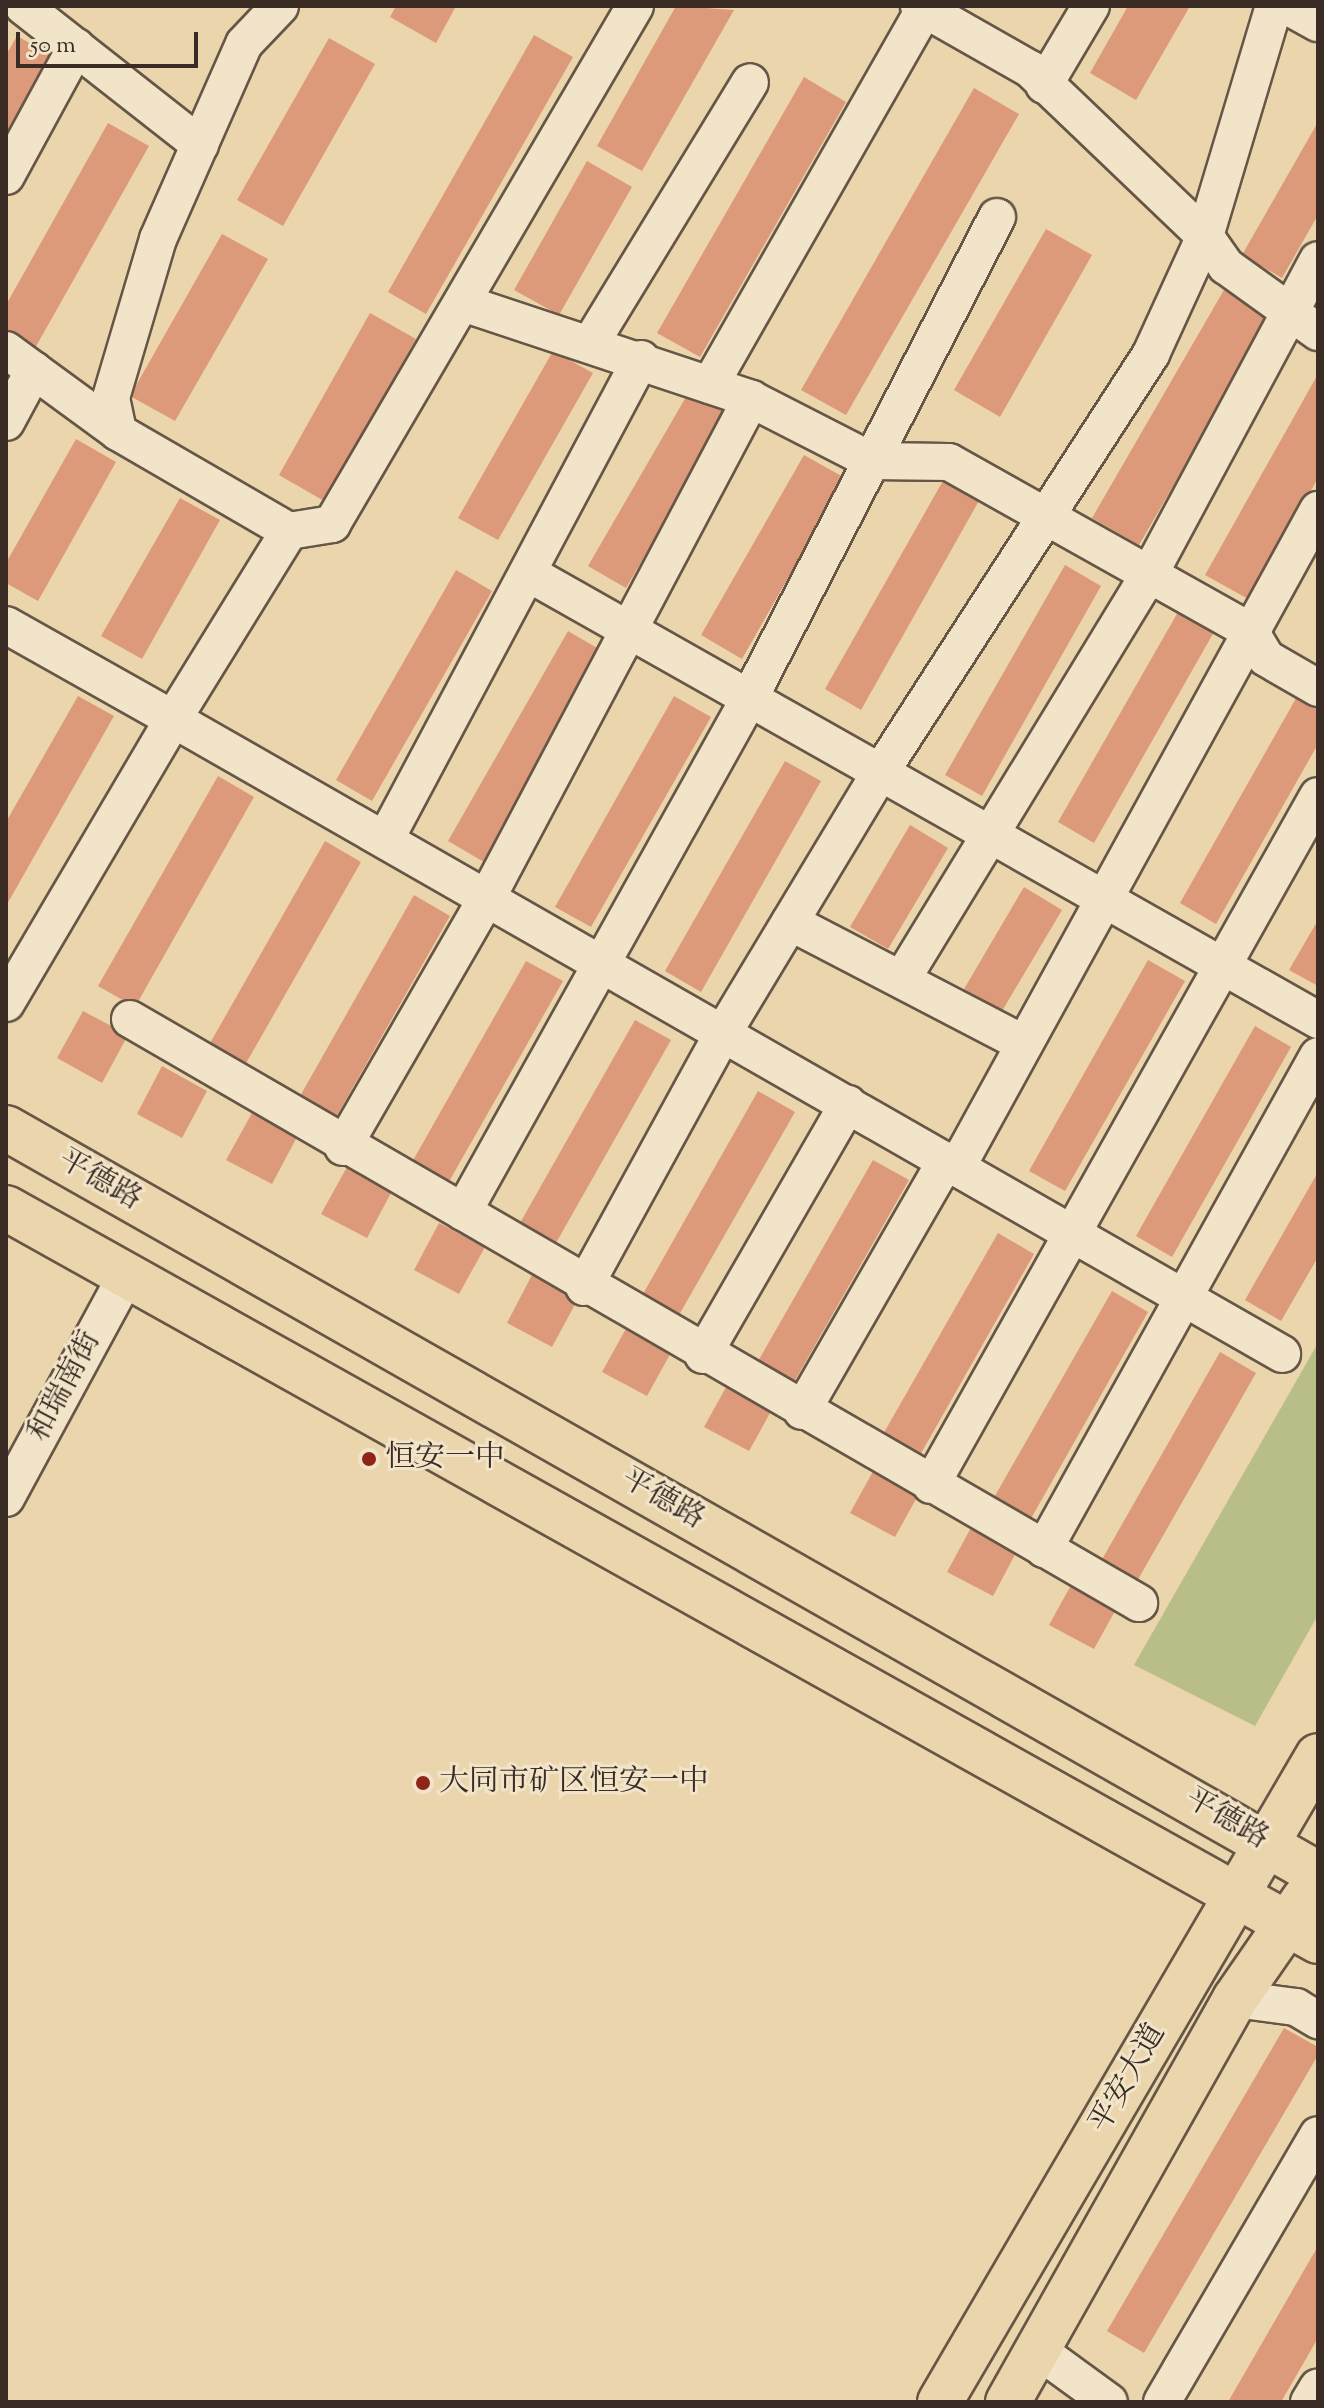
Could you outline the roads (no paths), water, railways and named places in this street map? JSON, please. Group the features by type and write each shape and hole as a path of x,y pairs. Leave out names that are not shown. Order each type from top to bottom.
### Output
{"main road":[{"name":"平德路","path":"6,1128 1318,1874"},
{"name":"平德路","path":"6,1208 1304,1933"},
{"name":"平安大道","path":"940,2402 1318,1756"},
{"name":"平安大道","path":"1008,2402 1235,1999 1304,1933 1318,1874"}],"street":[{"path":"23,6 200,145"},
{"path":"118,432 111,398 158,239 244,44 280,6"},
{"path":"6,422 20,360 118,432 289,531 332,524 635,6"},
{"path":"1044,85 1091,6"},
{"path":"584,1287 723,1033 880,773 1151,354 1205,236 1274,6"},
{"path":"1287,6 1318,23"},
{"path":"710,385 930,8 1044,85 1205,236 1226,266 1318,332"},
{"path":"6,176 76,47"},
{"path":"592,341 750,82"},
{"path":"463,1212 749,699 997,217"},
{"path":"902,979 1149,575 1318,260"},
{"path":"463,303 592,341 751,399 872,461 949,462 1047,512 1149,575 1250,631 1266,658 1318,688"},
{"path":"385,840 641,359"},
{"path":"343,1147 487,898 751,399"},
{"path":"802,1411 1024,1044 1318,510"},
{"path":"6,1003 18,956 173,719 289,531"},
{"path":"528,573 1318,1020"},
{"path":"6,625 1282,1354"},
{"path":"931,1485 1318,796"},
{"path":"790,922 1024,1044"},
{"path":"130,1019 343,1147 463,1212 584,1287 1139,1603"},
{"path":"1044,1549 1181,1296 1318,1056"},
{"path":"703,1355 848,1104"},
{"name":"和瑞南街","path":"6,1498 126,1276"},
{"path":"1235,1999 1296,2007 1318,2020"},
{"path":"1162,2402 1318,2135"},
{"path":"1036,2349 1109,2402"},
{"path":"1309,2402 1318,2387"}],"place":[{"name":"恒安一中","path":"369,1459"},
{"name":"大同市矿区恒安一中","path":"423,1783"}]}
